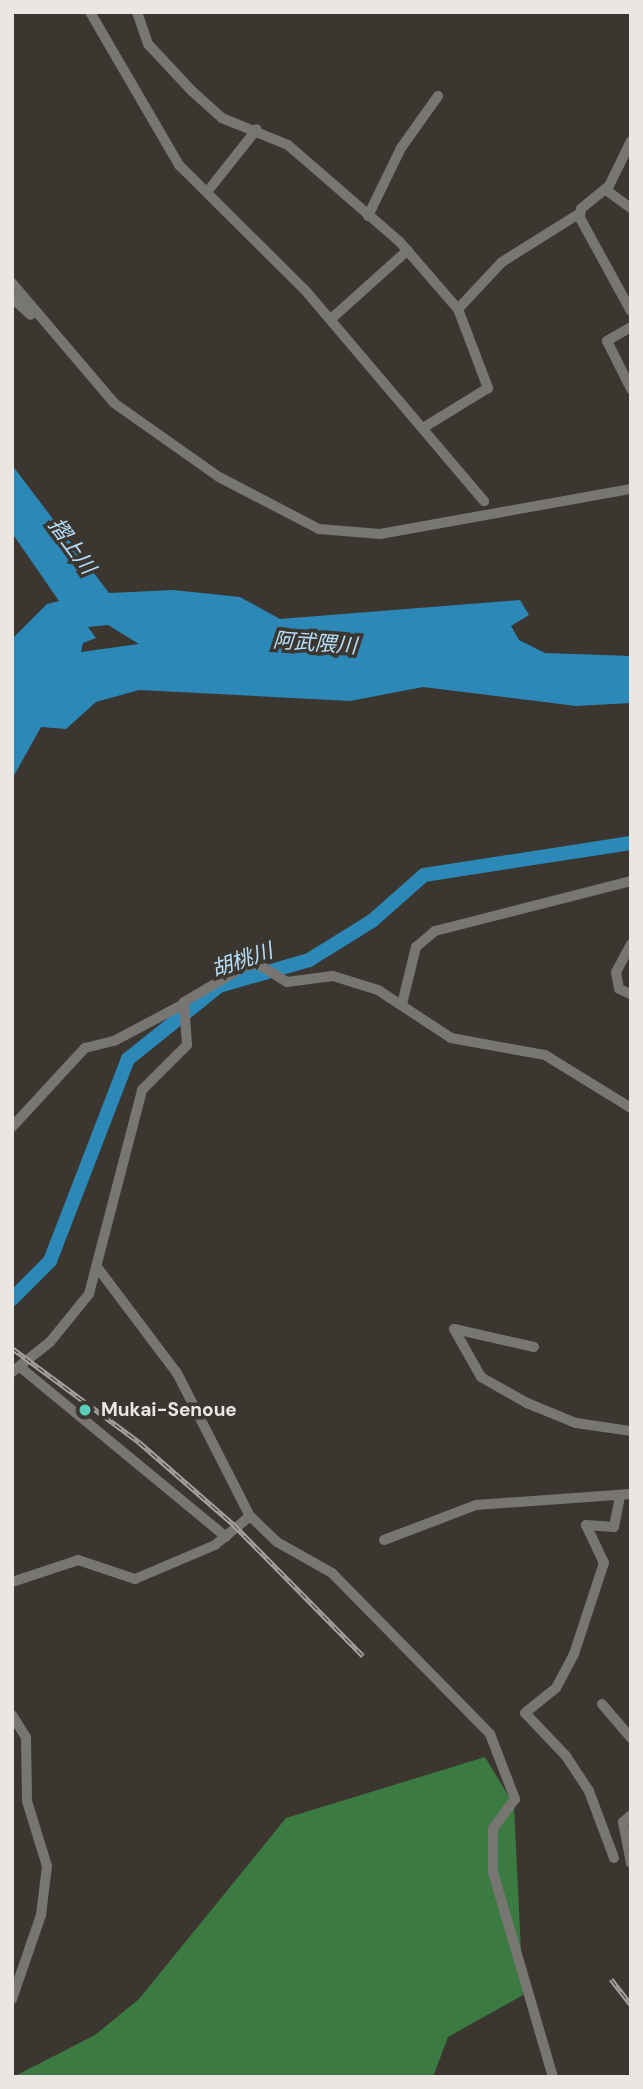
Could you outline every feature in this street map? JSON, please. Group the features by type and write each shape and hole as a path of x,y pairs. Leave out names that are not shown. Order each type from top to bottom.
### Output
{"street":[{"path":"90,12 173,156 331,319 426,426 484,501"},
{"path":"137,12 146,41 192,91 222,118 257,129 288,145 408,250 458,309 488,388 426,426"},
{"path":"368,216 401,148 438,96"},
{"path":"207,192 257,129"},
{"path":"458,309 502,262 580,213 606,190 631,141"},
{"path":"606,190 631,208"},
{"path":"580,213 626,293 631,311"},
{"path":"331,319 408,250"},
{"path":"12,283 40,322"},
{"path":"12,299 40,322 131,417 219,477 319,529 380,534 631,489"},
{"path":"631,327 607,341 631,389"},
{"path":"402,1004 416,947 435,931 631,881"},
{"path":"631,944 616,972 619,989 631,994"},
{"path":"12,1127 85,1048 114,1041 184,1007 194,992 258,964 287,982 339,977 402,1004 451,1038 558,1060 631,1108"},
{"path":"184,1007 186,1028 183,1054 142,1090 97,1267 81,1308 16,1369 226,1537"},
{"path":"97,1267 177,1373 250,1516 276,1542 332,1573 490,1734 515,1799 493,1828 493,1872 553,2077"},
{"path":"534,1347 454,1329 481,1377 527,1403 576,1423 631,1432"},
{"path":"384,1541 476,1505 625,1495 614,1527 586,1525 604,1563 574,1654 556,1688 525,1713 566,1756 589,1791 614,1858"},
{"path":"12,1582 78,1560 135,1578 226,1537 250,1516"},
{"path":"602,1704 631,1738"},
{"path":"12,1715 26,1737 27,1801 47,1866 41,1914 12,1999"},
{"path":"631,1815 623,1822 631,1863"}],"green space":[{"path":"485,1757 514,1805 523,1995 448,2037 433,2077 13,2077 95,2035 139,1999 286,1818"}],"water":[{"path":"12,465 109,593 173,590 240,597 280,619 520,600 529,615 511,626 519,640 545,653 631,656 631,703 576,706 423,687 350,701 139,690 96,702 66,729 41,727 12,779 12,639 47,604 59,601 12,533","holes":["108,625 139,644 81,652 83,643 96,638 88,627"]}],"waterway":[{"name":"胡桃川","path":"12,1299 50,1261 128,1059 219,986 309,960 372,921 424,875 631,843"}],"railway":[{"path":"12,1348 139,1442 233,1524 363,1656"},
{"path":"611,1979 631,2005"}],"place":[{"name":"Mukai-Senoue","path":"85,1410"}],"water label":[{"name":"摺上川","path":"72,546"},
{"name":"阿武隈川","path":"315,643"}]}
